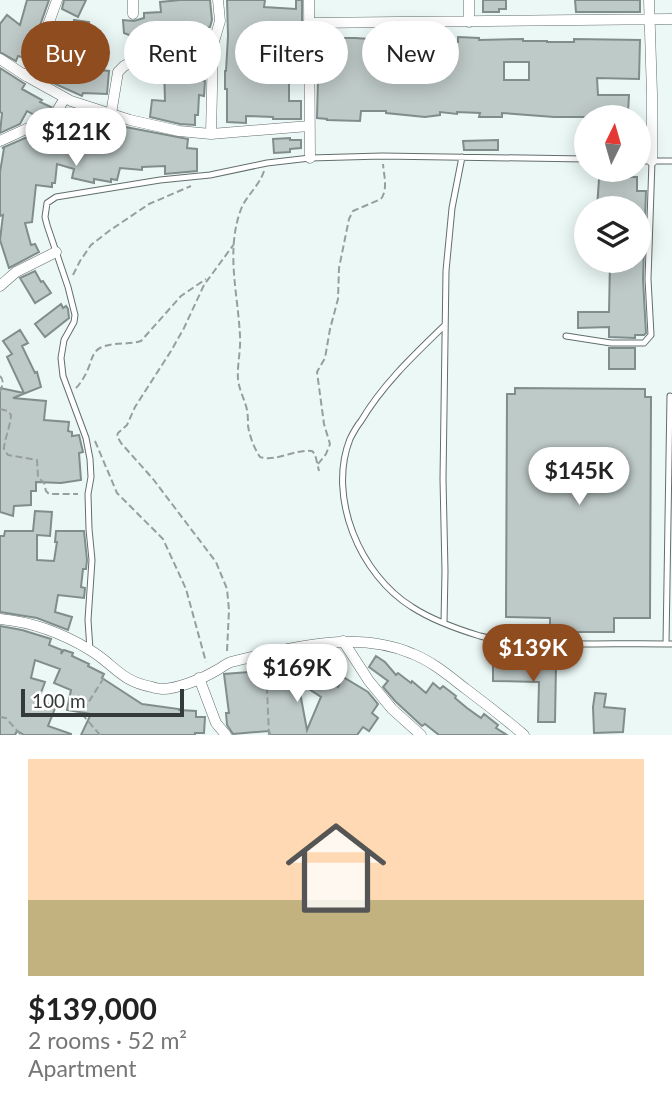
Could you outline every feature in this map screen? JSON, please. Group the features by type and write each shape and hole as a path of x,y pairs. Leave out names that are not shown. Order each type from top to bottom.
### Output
{"street":[{"path":"49,21 57,0"},
{"path":"133,0 133,15"},
{"path":"218,0 220,21"},
{"path":"309,0 309,21"},
{"path":"469,0 469,22"},
{"path":"649,0 652,161"},
{"path":"348,23 672,19"},
{"path":"0,59 21,73"},
{"path":"111,114 118,72 124,66"},
{"path":"40,84 71,102 179,131 211,134 309,126"},
{"path":"211,134 212,84"},
{"path":"309,84 310,158"},
{"path":"0,141 50,118 65,98"},
{"path":"0,286 16,272 56,252"},
{"path":"0,619 49,630 90,650 125,678 162,690 182,685 226,664 284,649 342,641 390,646 435,665 524,735"},
{"path":"342,641 384,700 421,735"},
{"path":"204,676 216,723 226,735"}],"lane":[{"path":"90,650 90,459 86,438 63,376 61,358 64,340 75,315 47,226 47,203 56,197 310,158 382,156 574,159"},
{"path":"444,623 443,479 448,239 462,157"},
{"path":"566,336 611,343 644,343 651,335 648,279 652,161 672,161"},
{"path":"445,325 386,385 350,439 343,484 345,508 359,549 383,583 410,606 444,623 482,636 556,644 669,644 670,396"}],"path":[{"path":"317,465 330,444 324,424 317,372 325,358 338,299 339,268 349,219 353,211 383,196 385,190 382,156"},
{"path":"267,163 261,180 244,202 234,244 233,268 241,340 239,385 248,412 248,428 260,457 265,459 297,451 312,451 319,471"},
{"path":"68,287 91,245 149,204 192,186"},
{"path":"226,664 228,589 216,562 153,479 117,439 118,433 127,425 171,351 209,278 234,244"},
{"path":"71,394 88,370 92,355 96,351 101,347 141,341 181,296 209,278"},
{"path":"0,376 3,379 0,392"},
{"path":"0,409 11,415 5,453 37,460 38,477 44,482 49,494 88,494"},
{"path":"91,435 98,445 117,493 163,538 186,589 204,676"},
{"path":"260,656 265,669 269,735"},
{"path":"100,735 84,718 83,712 104,679 109,665"},
{"path":"0,717 6,718 21,735"}],"building":[{"path":"27,0 49,0 42,21 21,21"},
{"path":"64,0 86,0 78,17 62,9"},
{"path":"210,0 212,21 134,21 144,18 144,13 161,12 160,2"},
{"path":"227,0 265,0 264,7 296,9 296,0 302,0 302,21 235,21 235,84 289,84 289,101 301,101 301,119 246,116 246,123 227,122 225,71"},
{"path":"483,0 506,0 506,9 483,12"},
{"path":"575,0 640,0 640,12 576,12"},
{"path":"7,15 20,25 21,21 21,57 18,56 16,61 0,52 0,24"},
{"path":"459,37 547,42 574,42 574,39 640,40 639,79 597,78 598,95 629,95 628,105 574,105 574,117 502,113 502,117 479,117 480,113 440,112 440,115 425,117 386,111 361,111 360,121 317,118 318,84 348,84 348,38 362,38 362,84 459,84","holes":["504,62 529,62 529,80 504,80"]},
{"path":"0,68 21,84 25,84 22,89 51,107 36,116 27,111 20,124 0,133"},
{"path":"55,84 108,84 107,94 83,93 82,96"},
{"path":"164,84 205,84 204,96 199,95 195,125 150,117 152,100 165,101"},
{"path":"65,113 97,120 95,127 114,131 115,125 188,139 187,148 197,149 197,171 165,174 165,166 142,167 142,170 120,168 117,180 111,179 111,182 94,179 94,183 72,178 74,169 57,164 52,187 36,185 32,222 25,223 31,245 35,244 39,252 9,268 0,240 3,215 0,216 2,148 32,135 38,136 40,131 55,124"},
{"path":"273,139 301,140 301,148 274,153"},
{"path":"498,140 498,150 464,150 463,141"},
{"path":"599,182 637,182 637,191 646,191 646,196 598,196"},
{"path":"35,271 51,293 35,303 20,278"},
{"path":"610,273 643,273 646,333 635,335 635,338 609,337 609,327 578,328 578,312 609,312"},
{"path":"61,304 68,309 69,318 45,337 35,324"},
{"path":"20,330 28,343 22,346 35,373 37,372 41,387 13,398 46,401 44,420 69,422 68,431 72,432 72,436 79,435 83,452 79,453 81,480 61,483 36,482 36,491 31,491 31,505 14,506 13,516 0,512 0,388 24,393 7,357 12,354 3,341"},
{"path":"609,348 635,348 635,369 609,369"},
{"path":"515,388 645,389 645,397 651,397 650,618 614,618 614,632 550,632 550,618 506,617 507,394 515,394"},
{"path":"35,511 52,512 50,536 37,535 37,560 54,561 56,531 84,531 87,560 81,587 85,588 84,598 58,595 55,612 72,617 68,630 37,618 0,612 0,536 4,536 5,531 33,531"},
{"path":"0,626 51,639 49,645 62,650 61,654 64,650 73,653 72,656 104,674 102,678 142,704 196,711 196,717 205,717 204,733 81,735 91,714 67,710 71,690 54,683 60,669 35,660 31,678 45,682 38,701 56,706 48,726 71,735 24,735 17,731 15,735 0,735"},
{"path":"376,656 396,675 398,673 411,683 412,681 426,693 433,683 440,689 443,686 467,708 481,718 484,714 498,725 496,728 507,735 439,735 425,724 422,726 383,687 388,681 369,667"},
{"path":"304,661 317,663 317,672 338,687 343,677 368,692 378,704 372,713 378,718 369,731 363,727 357,735 270,735 269,731 233,734 227,725 226,713 229,713 224,674 263,671 263,675 278,674 278,677 302,675","holes":["298,682 321,697 307,730"]},
{"path":"493,663 556,664 555,722 538,722 539,682 493,681"},
{"path":"595,693 606,694 604,707 625,709 623,732 594,733"}]}
